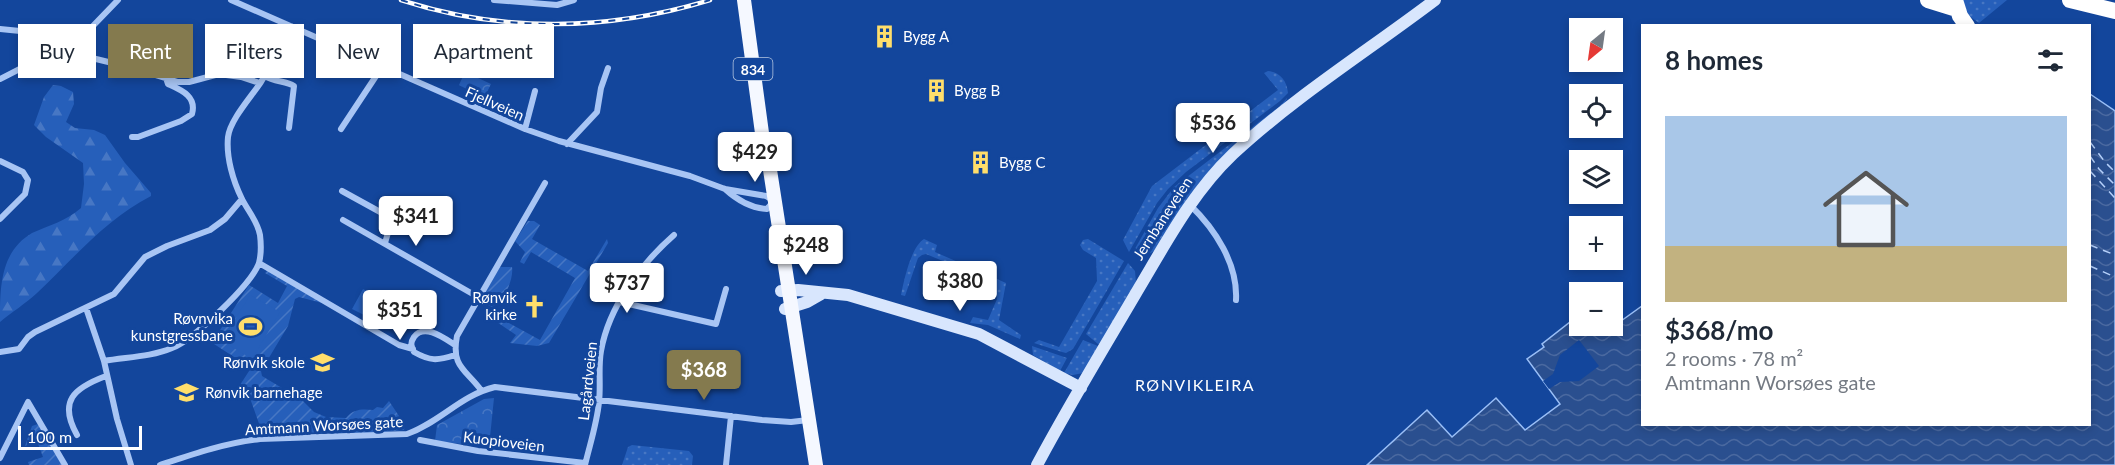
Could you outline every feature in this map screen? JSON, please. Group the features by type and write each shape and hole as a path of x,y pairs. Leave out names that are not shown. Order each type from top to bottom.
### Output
{"highway":[{"path":"1928,0 1956,4 1966,24"},
{"path":"2070,0 2115,11"}],"main road":[{"name":"834","path":"744,3 769,202 816,465"}],"street":[{"path":"95,24 118,0"},
{"name":"Fjellveien","path":"231,0 286,24"},
{"path":"494,0 557,5 574,0"},
{"name":"Jernbaneveien","path":"1040,464 1081,388 1190,205 1232,155 1263,129 1435,0"},
{"path":"0,29 18,31"},
{"path":"567,144 597,112 601,88 608,68"},
{"path":"0,79 18,70"},
{"path":"166,78 183,82 219,74 260,83"},
{"name":"Fjellveien","path":"401,75 525,129 567,144 690,176 769,202"},
{"path":"132,136 138,137 181,121 192,114 193,106 188,94 168,84 166,78"},
{"path":"104,361 162,351 183,342 215,316 259,263 260,235 257,224 242,199 230,165 228,140 229,130 264,78"},
{"path":"269,78 294,86 289,128"},
{"path":"340,129 375,78"},
{"path":"525,129 535,91"},
{"path":"0,161 23,172 28,184 22,198 0,219"},
{"path":"545,183 461,326 455,345 455,355 465,372 481,390 495,387 731,416 791,422 809,420"},
{"name":"Fjellveien","path":"725,189 736,199 747,204 769,202"},
{"path":"342,190 386,217 390,226 385,243"},
{"path":"0,352 19,349 35,332 114,294 145,257 218,225 242,199"},
{"path":"1190,205 1212,228 1227,257 1236,287 1236,300"},
{"path":"342,220 478,297"},
{"name":"Lagårdveien","path":"585,464 600,400 601,352 607,329 620,302 645,264 674,235"},
{"path":"259,263 420,355 438,360 455,355"},
{"path":"620,302 716,324 726,289"},
{"path":"785,291 862,299 979,334 1081,388"},
{"path":"788,308 820,294"},
{"path":"86,308 104,361 131,465"},
{"path":"412,349 414,337 419,332 425,331 455,345"},
{"path":"77,435 69,418 68,404 78,390 106,375"},
{"name":"Amtmann Worsøes gate","path":"160,465 210,448 248,441 407,434 428,425 481,390"},
{"path":"0,458 28,402 65,465"},
{"path":"726,465 731,416"},
{"name":"Kuopioveien","path":"420,440 478,451 585,464"}],"green space":[{"path":"1962,0 2007,0 1979,23 1968,15"},
{"path":"1268,71 1282,78 1288,93 1186,172 1168,189 1157,203 1129,252 1123,240 1152,186 1278,90 1264,73"},
{"path":"462,78 478,78 491,84 484,98 459,85"},
{"path":"53,85 73,92 74,104 66,122 75,128 94,130 105,135 151,193 151,196 119,216 37,293 0,322 0,296 4,271 14,250 32,233 64,220 81,208 84,184 83,163 46,137 34,125 44,97"},
{"path":"1287,98 1285,103 1242,139 1155,250 1145,255 1132,254 1158,208 1174,187 1280,106"},
{"path":"528,221 534,221 540,225 532,239 588,271 607,239 608,243 549,343 537,346 510,343 516,335 494,320 496,316 540,340 575,278 531,252 524,264 520,262 525,252 515,241"},
{"path":"924,239 937,245 935,252 1006,283 999,320 1021,335 1020,339 988,325 970,323 973,317 988,320 997,299 995,286 981,277 926,254 918,258 905,296 901,295 912,256"},
{"path":"1088,239 1124,261 1073,349 1066,353 1034,343 1039,340 1059,347 1097,281 1096,258 1083,250 1080,245 1083,240"},
{"path":"1128,263 1135,271 1136,283 1098,344 1086,334"},
{"path":"500,267 512,267 511,278 504,295 492,307 482,298"},
{"path":"268,270 322,303 299,297 295,299 288,326 261,371 262,376 302,400 314,412 326,417 346,418 358,410 383,408 389,401 405,425 404,430 376,433 262,432 251,401 235,389 251,368 214,344 220,330 249,285 278,303 287,286 265,273"},
{"path":"363,289 385,300 374,320 352,309"},
{"name":"Røvnvika kunstgressbane","path":"250,295 280,312 252,359 222,341"},
{"path":"1083,340 1098,346 1083,373 1073,375 1064,373"},
{"path":"1032,346 1067,358 1060,371 1033,355"},
{"path":"494,398 489,447 435,441 437,425 484,399"},
{"path":"38,424 62,465 29,465 28,462 43,457 37,441 25,446 32,426"},
{"path":"632,445 689,451 693,456 692,465 622,465 628,447"}],"water":[{"path":"2091,95 2115,111 2115,465 1367,465 1427,410 1452,437 1496,398 1525,430 1560,404 1527,359 1544,347 1542,344 1569,323 1569,336 1623,336 1623,320 1641,307 1641,426 2091,426"}],"pier":[{"path":"1579,340 1599,366 1579,381 1560,382 1549,389 1543,381 1553,374 1560,355"}],"ferry route":[{"path":"2091,143 2115,172"},
{"path":"2091,157 2115,185"},
{"path":"2091,172 2115,198"},
{"path":"2091,245 2115,255"},
{"path":"2091,266 2115,277"}],"railway":[{"path":"401,0 439,11 478,18 517,23 556,24 633,18 710,0"}],"place":[{"name":"Bygg A","path":"885,36"},
{"name":"Bygg B","path":"936,90"},
{"name":"Bygg C","path":"981,162"},
{"name":"Rønvik kirke","path":"535,306"},
{"name":"Røvnvika kunstgressbane","path":"251,327"},
{"name":"Rønvik skole","path":"323,362"},
{"name":"Rønvik barnehage","path":"187,392"}],"district":[{"name":"RØNVIKLEIRA","path":"1195,384"}]}
